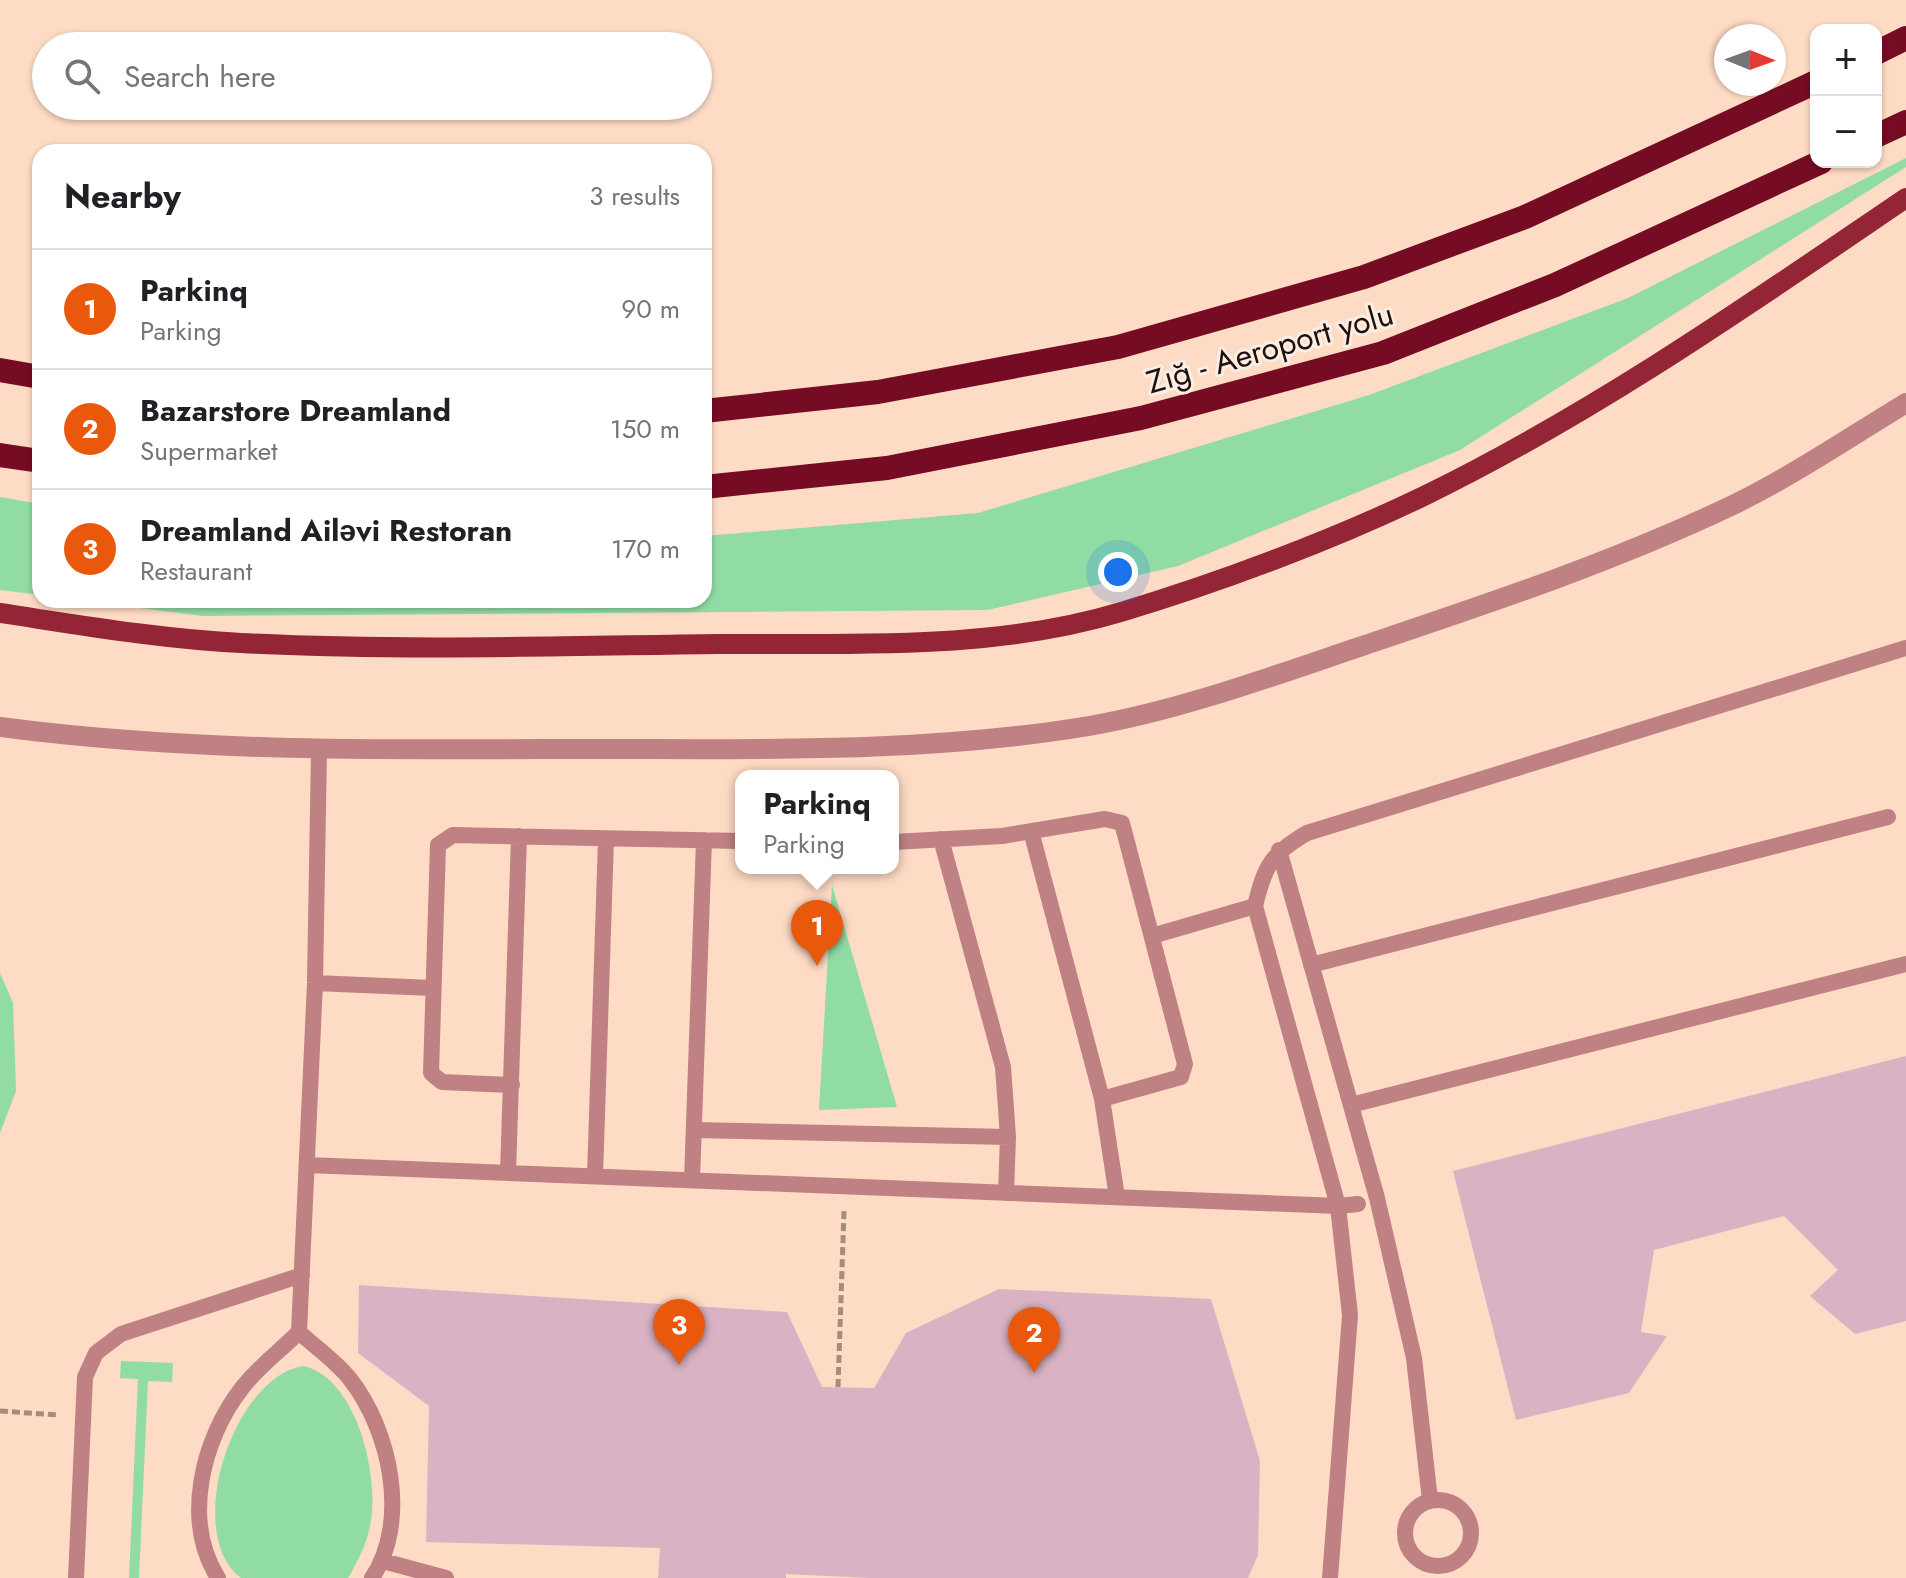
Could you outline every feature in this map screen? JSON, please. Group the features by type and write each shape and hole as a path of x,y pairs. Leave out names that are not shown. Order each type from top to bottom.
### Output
{"highway":[{"path":"1882,50 1906,38"},
{"name":"Zığ - Aeroport yolu","path":"712,410 878,392 1118,347 1364,277 1525,217 1810,85"},
{"path":"1882,133 1906,122"},
{"name":"Zığ - Aeroport yolu","path":"712,486 887,468 1141,418 1383,353 1555,285 1810,167"},
{"path":"0,370 32,376"},
{"path":"0,455 32,460"}],"main road":[{"path":"0,613 238,643 431,647 893,643 985,637 1060,627 1120,612 1285,554 1422,497 1536,436 1713,328 1906,198"}],"street":[{"path":"0,727 90,739 319,750 842,747 996,737 1093,725 1252,683 1486,604 1648,543 1739,502 1906,403"}],"lane":[{"path":"1330,1578 1350,1315 1338,1206 1255,906 1263,873 1279,850 1307,833 1906,648"},
{"path":"205,1578 199,1526 201,1484 216,1431 242,1387 299,1332 315,983 319,750"},
{"path":"1311,965 1888,817"},
{"path":"899,842 1031,831 1105,819 1122,823 1185,1064 1181,1077 1102,1099"},
{"path":"1031,831 1102,1099 1117,1197"},
{"path":"512,1085 442,1082 431,1073 438,845 453,835 735,841"},
{"path":"508,1173 519,836"},
{"path":"595,1176 606,839"},
{"path":"941,839 1003,1067 1008,1137 1006,1193"},
{"path":"692,1180 704,840"},
{"path":"1279,850 1351,1105 1414,1358 1430,1500"},
{"path":"1152,936 1255,906"},
{"path":"1351,1105 1906,964"},
{"path":"315,983 432,988"},
{"path":"694,1130 1008,1137"},
{"path":"307,1165 1338,1206 1358,1204"},
{"path":"76,1578 85,1377 96,1353 121,1334 302,1275"},
{"path":"299,1332 350,1378 376,1426 391,1480 392,1517 383,1561 372,1578"},
{"path":"1430,1500 1454,1502 1470,1521 1469,1545 1463,1556 1440,1567 1417,1559 1405,1538 1410,1514 1430,1500"},
{"path":"199,1526 208,1562 218,1578"},
{"path":"383,1561 446,1578"}],"path":[{"path":"838,1387 845,1186"},
{"path":"0,1411 83,1416"}],"green space":[{"path":"1906,158 1906,167 1460,450 1178,566 988,610 203,616 140,608 712,608 712,535 978,513 1369,395 1628,298"},
{"path":"0,497 32,503 32,594 0,590"},
{"path":"832,885 897,1107 819,1110"},
{"path":"0,973 13,1003 16,1091 0,1133"},
{"path":"121,1361 173,1363 172,1382 148,1381 139,1578 129,1578 138,1379 120,1378"},
{"path":"303,1366 321,1374 337,1388 360,1430 367,1454 373,1501 368,1536 348,1578 241,1578 224,1557 216,1528 216,1494 224,1460 237,1426 255,1398 278,1376"}],"building":[{"path":"1906,1056 1906,1321 1855,1334 1810,1296 1838,1270 1784,1216 1654,1250 1641,1332 1667,1336 1629,1393 1516,1420 1453,1171"},
{"path":"359,1285 787,1312 822,1387 874,1388 906,1333 999,1289 1211,1299 1260,1461 1258,1555 1248,1578 869,1578 786,1574 786,1578 658,1578 660,1548 426,1542 429,1406 358,1353"}],"place":[{"name":"Parkinq","path":"817,966"},
{"name":"Dreamland Ailəvi Restoran","path":"679,1365"},
{"name":"Bazarstore Dreamland","path":"1034,1373"}]}
